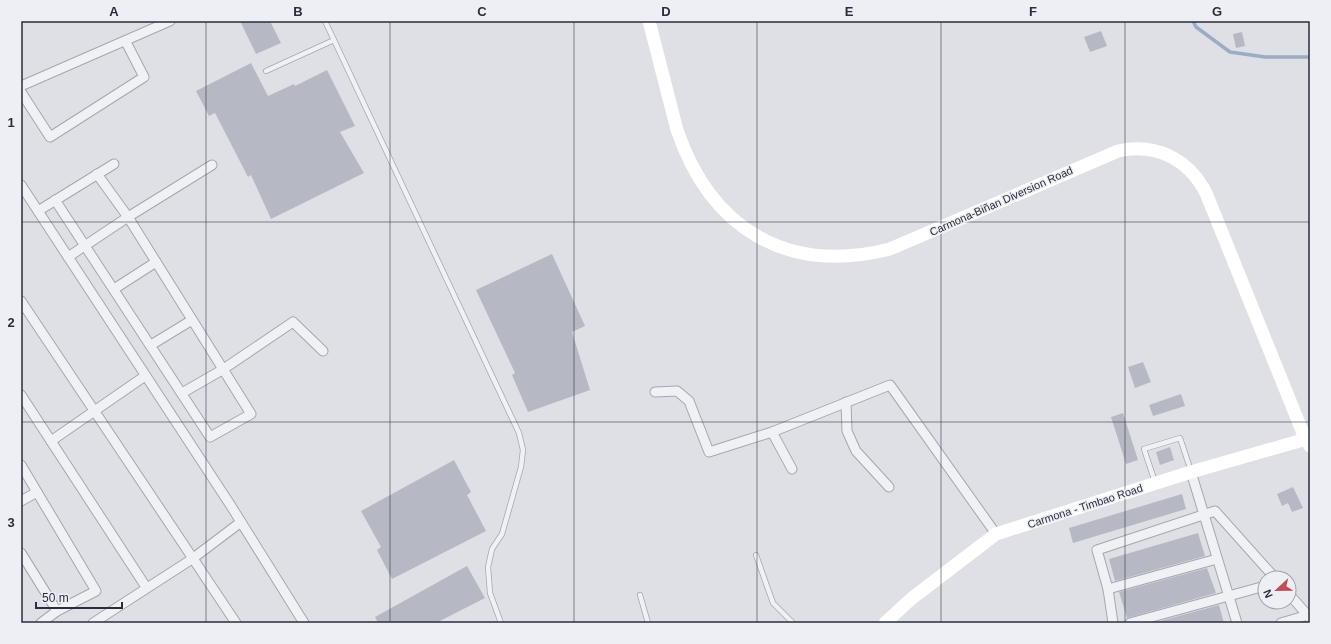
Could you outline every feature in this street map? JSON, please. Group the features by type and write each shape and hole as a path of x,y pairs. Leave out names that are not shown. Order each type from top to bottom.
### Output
{"main road":[{"name":"Carmona-Biñan Diversion Road","path":"649,21 677,130 683,147 699,179 717,204 739,224 765,240 794,251 823,256 853,256 890,249 1118,151 1134,148 1152,149 1178,160 1196,176 1206,193 1308,441"},
{"name":"Carmona - Timbao Road","path":"885,623 911,599 996,534 1191,472 1308,441"}],"street":[{"path":"21,86 126,42 170,21"},
{"path":"21,92 50,137 144,77 126,42"},
{"path":"38,211 114,164"},
{"path":"68,257 128,217 212,165"},
{"path":"55,200 210,437 251,414 222,370 128,217 97,174"},
{"path":"21,186 241,522 304,623"},
{"path":"114,289 156,262"},
{"path":"21,301 234,622"},
{"path":"151,345 192,320"},
{"path":"182,393 222,370 293,322 323,351"},
{"path":"51,441 145,376"},
{"path":"655,392 677,390 689,401 709,452 772,432 890,385 996,534"},
{"path":"21,395 146,587"},
{"path":"846,402 846,431 856,451 889,487"},
{"path":"772,432 792,470"},
{"path":"21,465 96,591 57,611 41,623"},
{"path":"1191,472 1237,623"},
{"path":"21,501 37,492"},
{"path":"1113,623 1108,589 1097,550 1215,512 1268,570"},
{"path":"93,623 146,587 192,559 241,522"},
{"path":"21,554 57,611"},
{"path":"1108,589 1217,559"},
{"path":"1130,623 1257,588"},
{"path":"1282,623 1309,616 1297,603"}],"lane":[{"path":"326,21 519,433 524,450 521,467 502,534 492,549 488,567 490,592 501,623"},
{"path":"266,71 334,40"},
{"path":"1156,484 1144,449 1180,438 1191,472"},
{"path":"756,555 773,603 793,623"},
{"path":"640,595 648,623"}],"building":[{"path":"240,21 270,21 281,43 256,54"},
{"path":"1101,31 1107,46 1090,52 1084,37"},
{"path":"1242,32 1245,46 1236,48 1233,34"},
{"path":"251,63 268,96 294,84 295,86 327,70 355,126 340,132 364,173 271,219 251,175 248,177 215,113 209,116 196,91"},
{"path":"552,254 585,326 572,332 590,390 528,412 512,375 515,373 476,290"},
{"path":"1143,362 1151,382 1135,388 1128,367"},
{"path":"1181,394 1185,406 1153,416 1149,405"},
{"path":"1123,413 1138,460 1126,464 1111,417"},
{"path":"1170,447 1174,460 1160,465 1156,452"},
{"path":"454,460 471,492 467,495 486,531 392,579 377,550 381,547 361,511"},
{"path":"1293,487 1303,508 1292,512 1288,503 1282,506 1277,494"},
{"path":"1182,494 1186,509 1073,543 1069,528"},
{"path":"1198,533 1205,556 1115,581 1109,559"},
{"path":"467,566 485,598 436,623 378,623 375,617"},
{"path":"1207,568 1216,593 1127,618 1119,592"},
{"path":"1219,605 1224,623 1153,623"}],"waterway":[{"path":"1193,21 1196,27 1230,52 1265,57 1310,57"}]}
